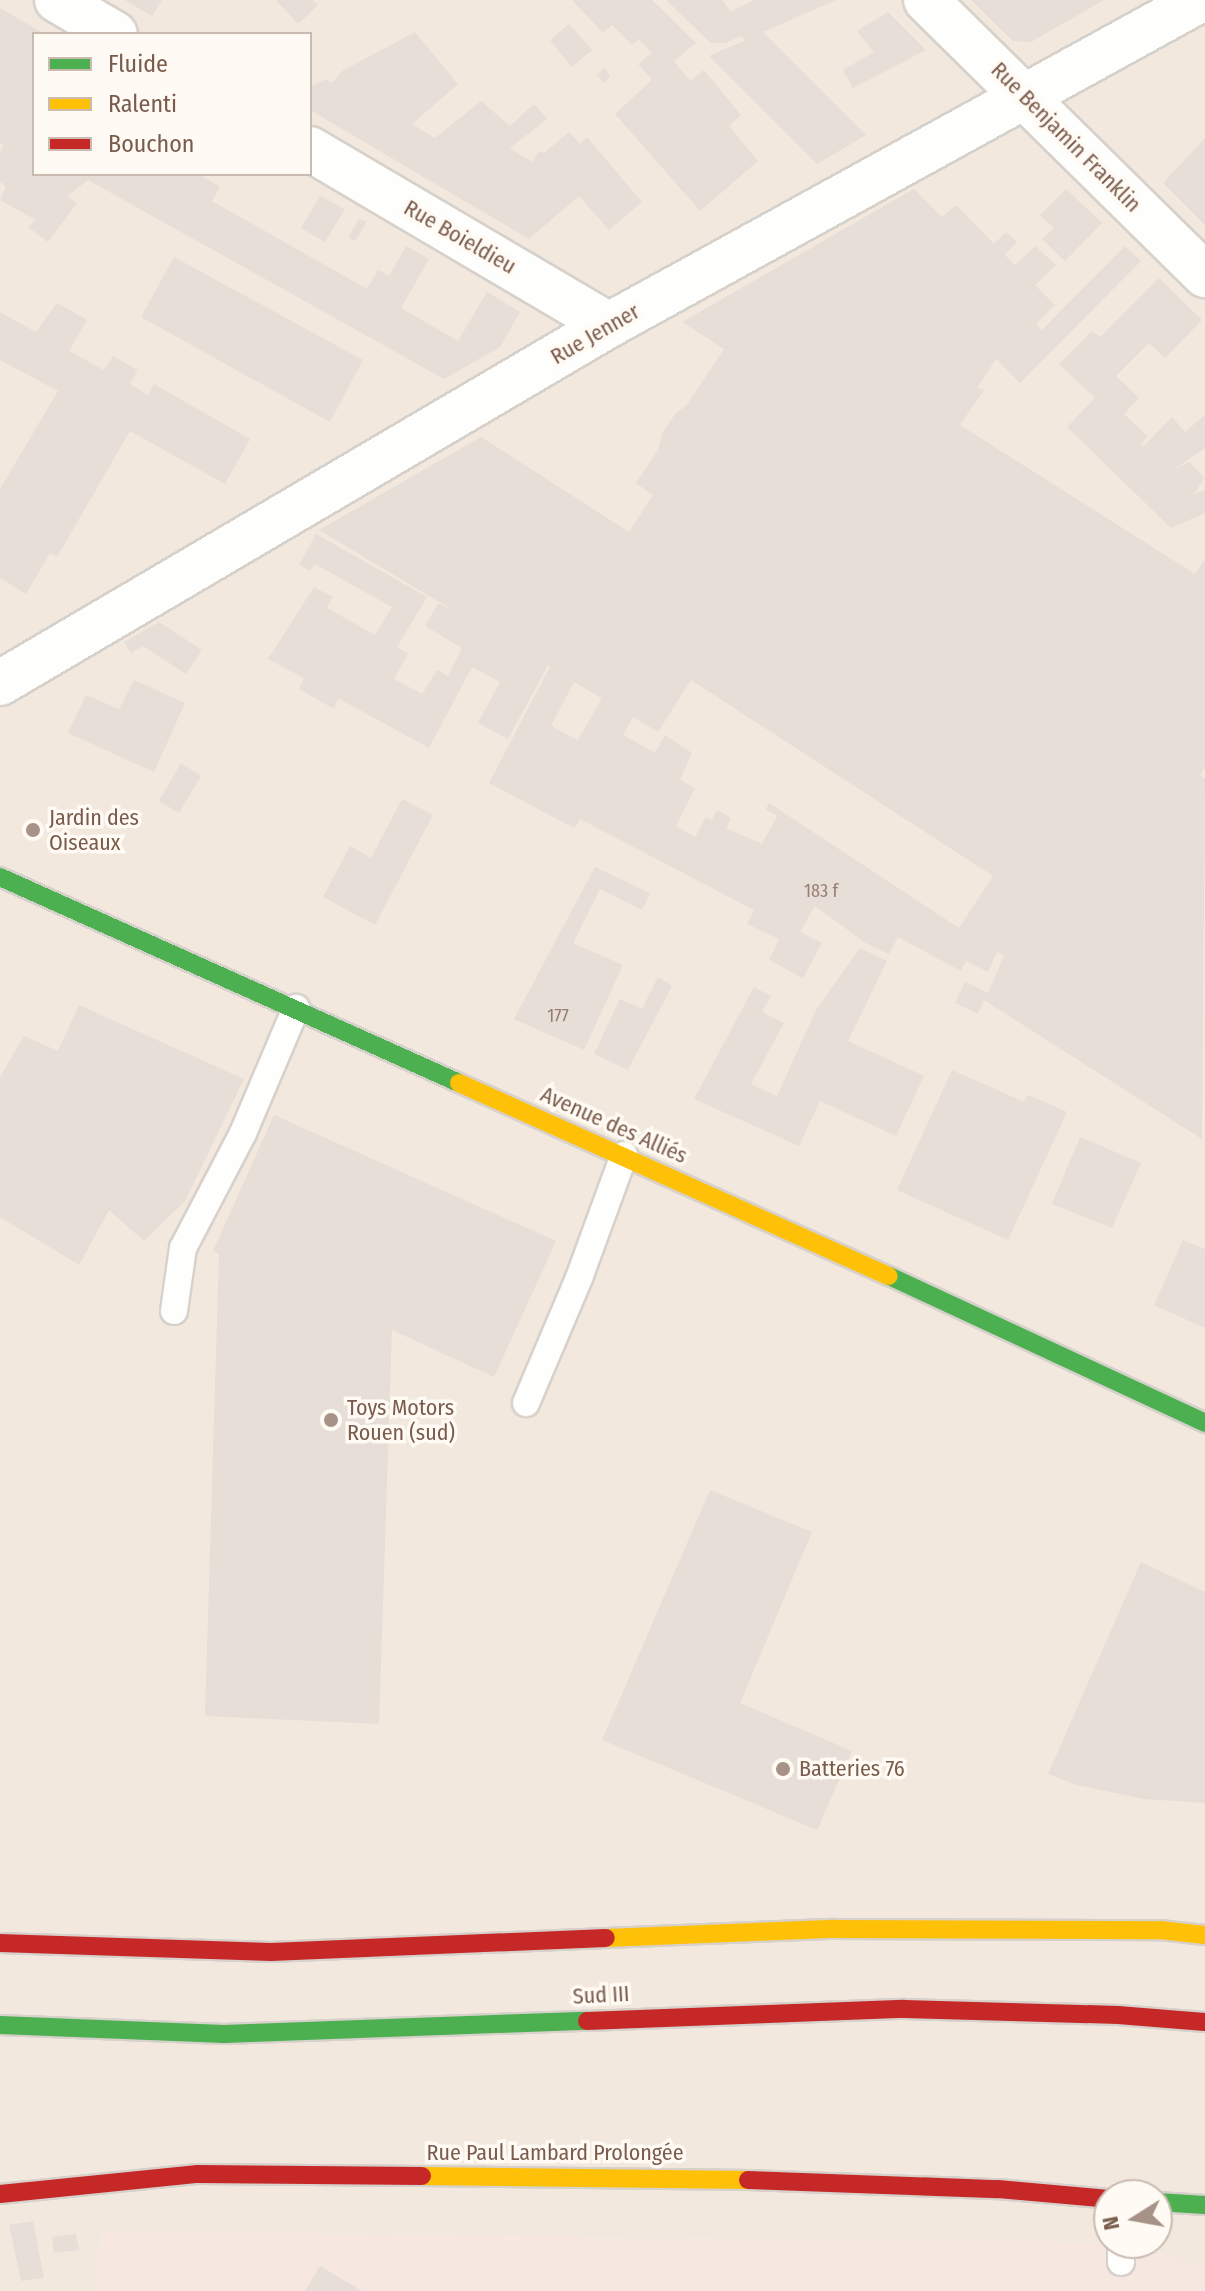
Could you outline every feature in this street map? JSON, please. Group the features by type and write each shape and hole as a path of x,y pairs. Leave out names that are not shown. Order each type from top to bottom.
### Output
{"main road":[{"name":"Avenue des Alliés","path":"0,877 624,1155 1012,1331 1205,1423"},
{"path":"0,1943 271,1952 834,1929 1160,1930 1205,1935"},
{"name":"Sud III","path":"0,2025 224,2034 904,2009 1118,2015 1205,2022"},
{"name":"Rue Paul Lambard Prolongée","path":"0,2194 198,2174 681,2178 998,2189 1093,2198"},
{"path":"1173,2203 1205,2205"}],"street":[{"path":"57,0 112,32"},
{"name":"Rue Benjamin Franklin","path":"926,0 1205,275"},
{"name":"Rue Jenner","path":"0,683 609,325 1200,0"},
{"name":"Rue Boieldieu","path":"312,150 609,325"}],"lane":[{"path":"174,1311 183,1248 243,1133 296,1008"},
{"path":"526,1403 579,1278 624,1155"}],"shaded area":[{"path":"0,0 1205,0 1205,2268 1173,2258 1173,2179 1093,2179 1093,2243 102,2232 95,2291 0,2291"},
{"path":"102,2232 1093,2243 1093,2259 1173,2257 1205,2268 1205,2291 95,2291"}],"building":[{"path":"125,0 162,0 152,16"},
{"path":"276,0 312,0 318,5 298,24"},
{"path":"572,0 652,0 696,43 674,61 690,81 704,70 741,115 729,126 758,161 700,211 615,114 652,80 638,64 652,53 639,39 632,45 612,25 603,33"},
{"path":"666,0 722,0 731,12 754,0 836,0 763,32 866,135 817,164 709,56 746,40 741,36 725,43 711,43"},
{"path":"971,0 1104,0 1031,42 1013,41"},
{"path":"0,8 42,32 32,32 32,176 201,176 220,187 212,201 367,289 378,270 389,276 406,246 429,259 401,308 458,341 487,292 520,312 500,347 444,379 88,180 67,196 77,203 48,242 28,227 36,220 0,200 6,186 0,182 0,152 4,145 0,143"},
{"path":"888,12 926,50 853,88 843,70 874,52 857,31"},
{"path":"569,24 592,50 572,67 550,40"},
{"path":"415,32 458,84 412,124 435,138 481,101 510,126 534,104 547,119 510,148 532,162 539,151 544,153 569,132 580,144 587,137 642,202 609,230 579,196 529,239 312,111 312,86 326,79 332,83 342,71"},
{"path":"605,68 610,76 604,83 597,75"},
{"path":"1205,138 1205,225 1163,183"},
{"path":"914,189 942,217 956,205 994,244 1006,232 1017,242 1005,255 1015,265 1035,246 1056,265 1035,285 1055,305 1036,324 1042,330 1125,246 1141,261 1020,383 996,359 977,388 984,390 960,425 1195,574 1205,559 1205,767 1200,775 1205,779 1202,1139 984,1000 978,1014 955,1003 965,982 988,993 1004,956 997,952 988,972 966,961 961,971 898,937 889,954 867,944 815,906 800,932 822,943 803,978 769,960 779,939 747,924 754,910 580,819 574,828 489,783 550,667 548,665 508,739 478,723 500,682 472,667 429,748 338,698 334,709 299,689 304,678 268,659 314,587 333,597 327,608 375,635 392,607 315,564 310,571 299,565 316,534 427,597 397,647 408,654 394,679 422,694 437,670 448,676 462,648 425,626 438,603 456,612 319,530 481,437 629,532 653,495 636,483 658,450 662,433 676,413 686,406 724,349 682,322","holes":["691,680 993,876 959,928 769,803 766,809 777,816 762,844 726,828 731,818 717,810 712,820 706,817 695,837 676,826 695,788 680,780 692,753 665,735 655,753 623,735 633,717 658,732","574,682 602,698 578,740 551,726"]},
{"path":"1066,189 1102,223 1065,261 1042,239 1054,228 1040,215"},
{"path":"320,196 345,209 325,242 301,228"},
{"path":"359,219 367,222 355,241 348,237"},
{"path":"174,257 363,360 330,422 141,317"},
{"path":"1159,278 1202,320 1165,358 1149,343 1116,376 1139,398 1124,414 1148,437 1140,444 1144,446 1172,417 1185,432 1205,415 1205,448 1170,472 1189,462 1205,478 1193,495 1205,490 1205,513 1171,528 1067,427 1095,398 1059,364 1092,331 1100,337"},
{"path":"57,303 87,320 69,351 104,370 113,356 138,370 130,384 148,395 154,384 250,439 225,484 130,431 57,557 50,553 26,594 0,578 0,489 58,391 0,360 0,312 36,332"},
{"path":"159,622 202,650 186,674 143,646 131,653 124,642"},
{"path":"134,680 185,703 154,772 68,733 86,695 119,709"},
{"path":"181,763 201,776 179,813 159,801"},
{"path":"402,799 433,815 375,925 323,897 350,846 371,858"},
{"path":"595,867 650,893 642,910 600,889 573,943 623,965 584,1050 514,1019"},
{"path":"860,948 887,961 848,1041 924,1076 896,1136 820,1101 799,1146 694,1099 754,987 771,996 762,1012 784,1023 751,1084 777,1096 816,1010"},
{"path":"658,977 672,986 628,1070 594,1054 620,999 642,1009"},
{"path":"79,1005 244,1079 185,1201 144,1241 109,1210 79,1265 0,1217 0,1077 24,1036 58,1051"},
{"path":"952,1070 1024,1102 1028,1095 1067,1112 1008,1240 897,1190"},
{"path":"274,1115 556,1241 494,1377 392,1330 379,1724 205,1716 219,1254 213,1251"},
{"path":"1080,1137 1141,1163 1112,1228 1052,1204"},
{"path":"1183,1240 1205,1249 1205,1328 1154,1305"},
{"path":"710,1490 812,1532 740,1703 852,1751 817,1830 602,1740"},
{"path":"1141,1562 1205,1592 1205,1803 1144,1799 1077,1785 1048,1774"},
{"path":"33,2221 44,2278 21,2281 9,2225"},
{"path":"76,2234 79,2250 54,2253 52,2237"},
{"path":"320,2266 362,2291 305,2291"}],"traffic: fast":[{"path":"0,877 459,1083"},
{"path":"889,1276 1205,1423"},
{"path":"0,2025 224,2034 587,2021"},
{"path":"1173,2203 1205,2205"}],"traffic: slow":[{"path":"459,1083 889,1276"},
{"path":"606,1938 834,1929 1160,1930 1205,1935"},
{"path":"422,2176 748,2180"}],"traffic: jam":[{"path":"0,1943 271,1952 606,1938"},
{"path":"587,2021 904,2009 1118,2015 1205,2022"},
{"path":"0,2194 198,2174 422,2176"},
{"path":"748,2180 998,2189 1093,2198"}],"place":[{"name":"Jardin des Oiseaux","path":"33,830"},
{"name":"Toys Motors Rouen (sud)","path":"331,1420"},
{"name":"Batteries 76","path":"783,1769"}]}
